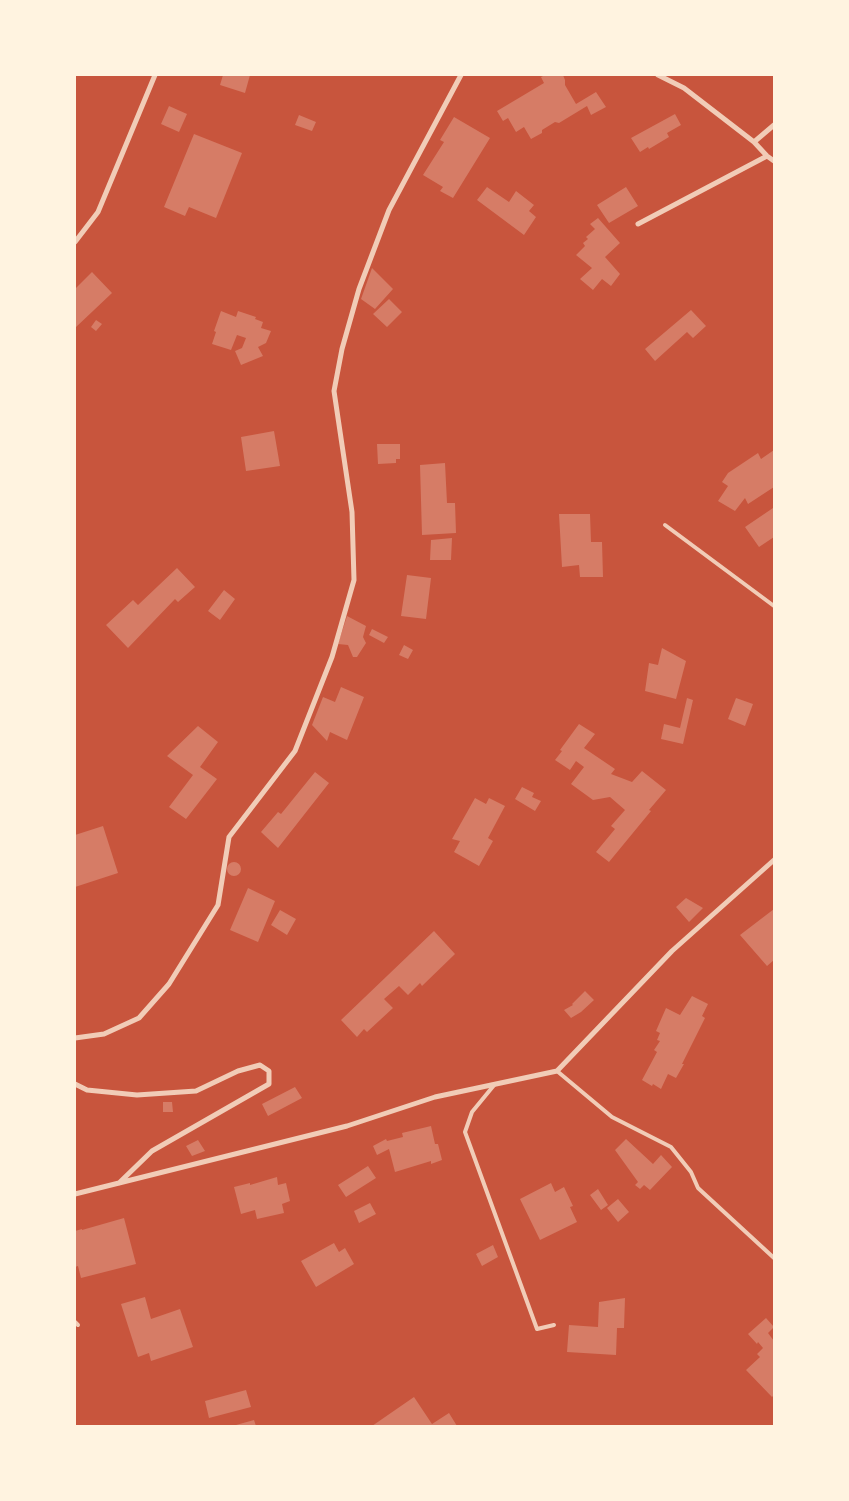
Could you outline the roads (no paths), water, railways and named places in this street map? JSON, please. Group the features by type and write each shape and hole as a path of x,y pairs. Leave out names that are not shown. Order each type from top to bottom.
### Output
{"street":[{"path":"75,242 98,212 155,75"},
{"path":"75,1038 104,1034 139,1018 169,984 218,905 230,837 295,751 332,657 354,580 352,512 334,390 342,350 359,289 389,210 461,75"},
{"path":"658,75 684,88 754,142 774,161"},
{"path":"754,142 774,126"},
{"path":"638,224 767,156"},
{"path":"75,1194 347,1126 435,1097 557,1071 672,951 774,860"},
{"path":"75,1084 87,1090 137,1095 196,1091 238,1071 260,1065 270,1071 270,1084 152,1151 119,1183"}],"lane":[{"path":"665,525 774,606"},
{"path":"557,1071 612,1117 671,1147 691,1172 698,1188 774,1258"},
{"path":"495,1084 472,1112 465,1132 537,1329 554,1326"}]}
